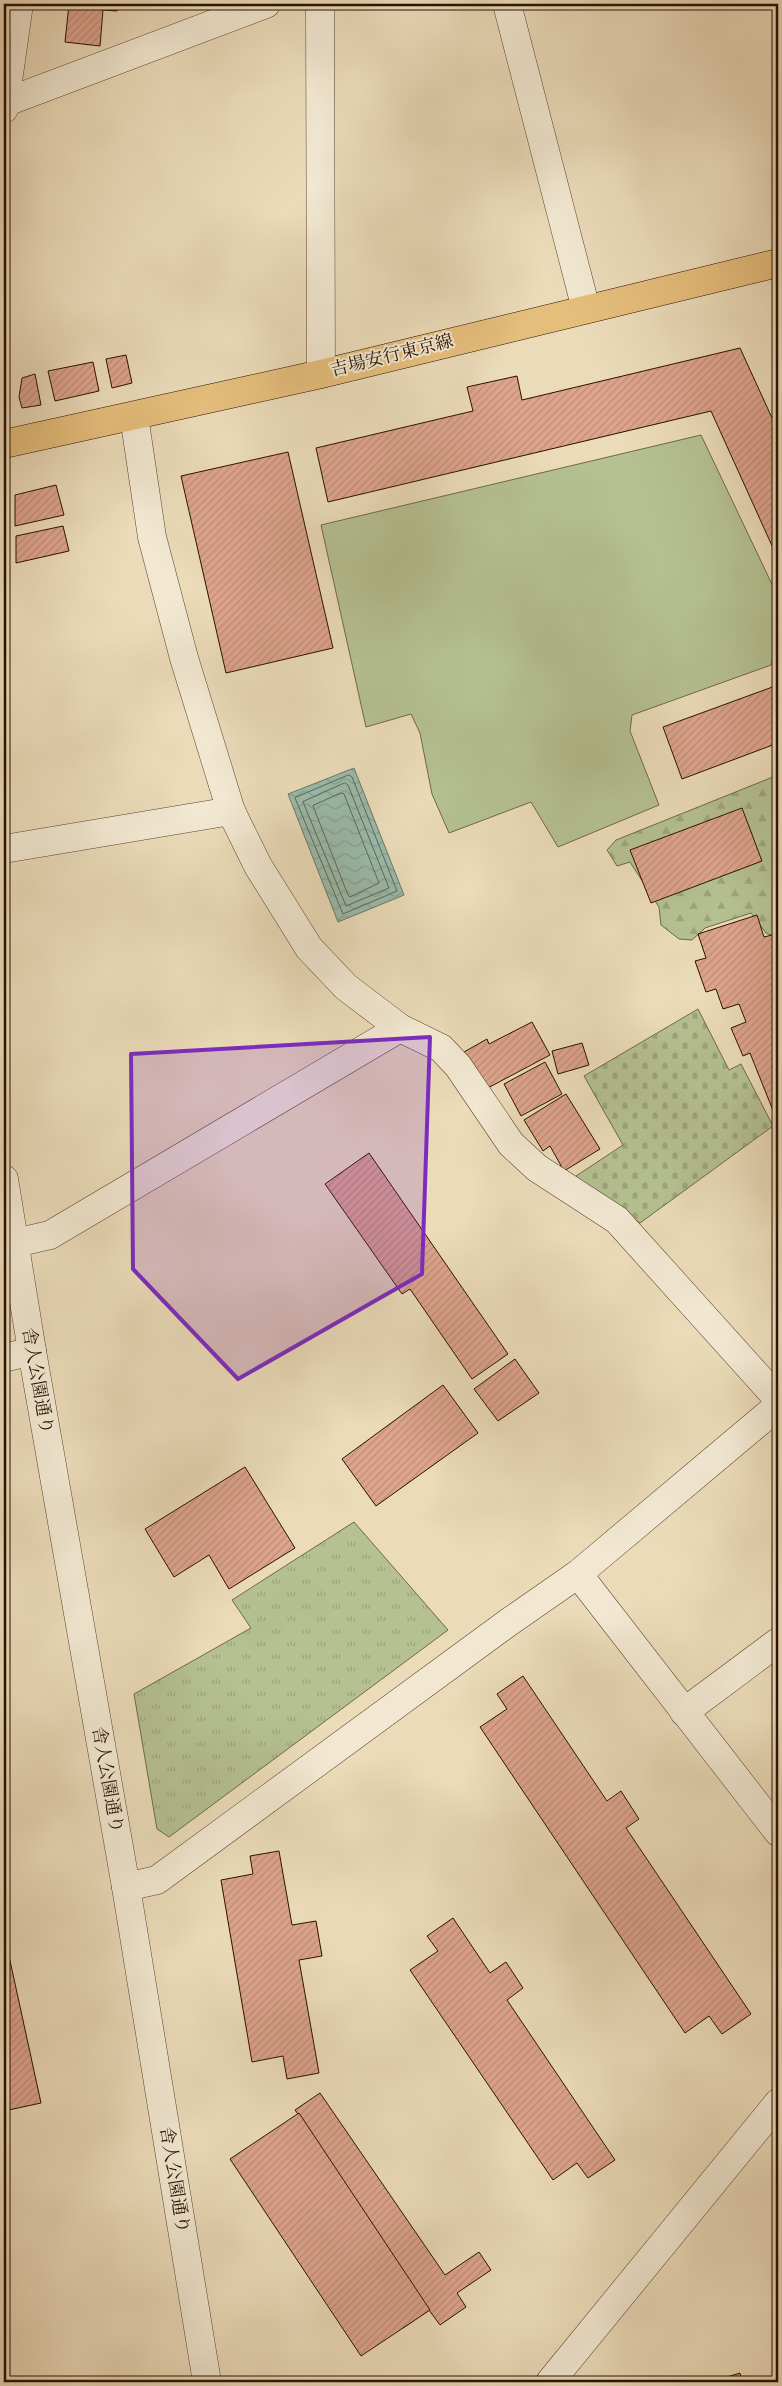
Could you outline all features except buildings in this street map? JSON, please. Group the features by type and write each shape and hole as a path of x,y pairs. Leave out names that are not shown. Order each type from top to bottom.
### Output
{"main road":[{"name":"吉場安行東京線","path":"4,444 321,374 586,308 778,263"}],"street":[{"path":"19,4 4,105 266,4"},
{"path":"320,4 321,374"},
{"path":"507,4 586,308"},
{"path":"134,416 152,537 184,658 231,811 258,866 309,948 346,987 400,1028 441,1048 458,1066 511,1144 537,1168 617,1220 778,1398"},
{"path":"4,849 231,811"},
{"path":"15,1243 50,1235 400,1028"},
{"name":"舎人公園通り","path":"4,1178 32,1351 126,1887 207,2382"},
{"path":"4,1358 32,1351"},
{"path":"126,1887 157,1880 493,1633 578,1574 778,1406"},
{"path":"578,1574 778,1832"},
{"path":"684,1712 778,1642"},
{"path":"550,2382 778,2103"}],"highlighted area":[{"path":"430,1037 422,1274 238,1379 133,1269 131,1054"}],"green space":[{"path":"701,435 778,597 778,641 771,665 632,715 630,731 659,805 558,847 531,802 449,833 432,794 420,733 411,714 366,727 321,525"},
{"path":"778,775 778,938 766,933 751,913 705,928 692,940 679,939 661,925 659,907 630,862 617,866 607,850 616,840"},
{"path":"698,1009 729,1070 741,1064 773,1126 640,1223 573,1178 623,1145 584,1076"},
{"path":"354,1522 448,1630 169,1837 157,1829 134,1694 251,1628 232,1600"}],"water":[{"path":"354,768 404,895 338,922 288,794"}]}
